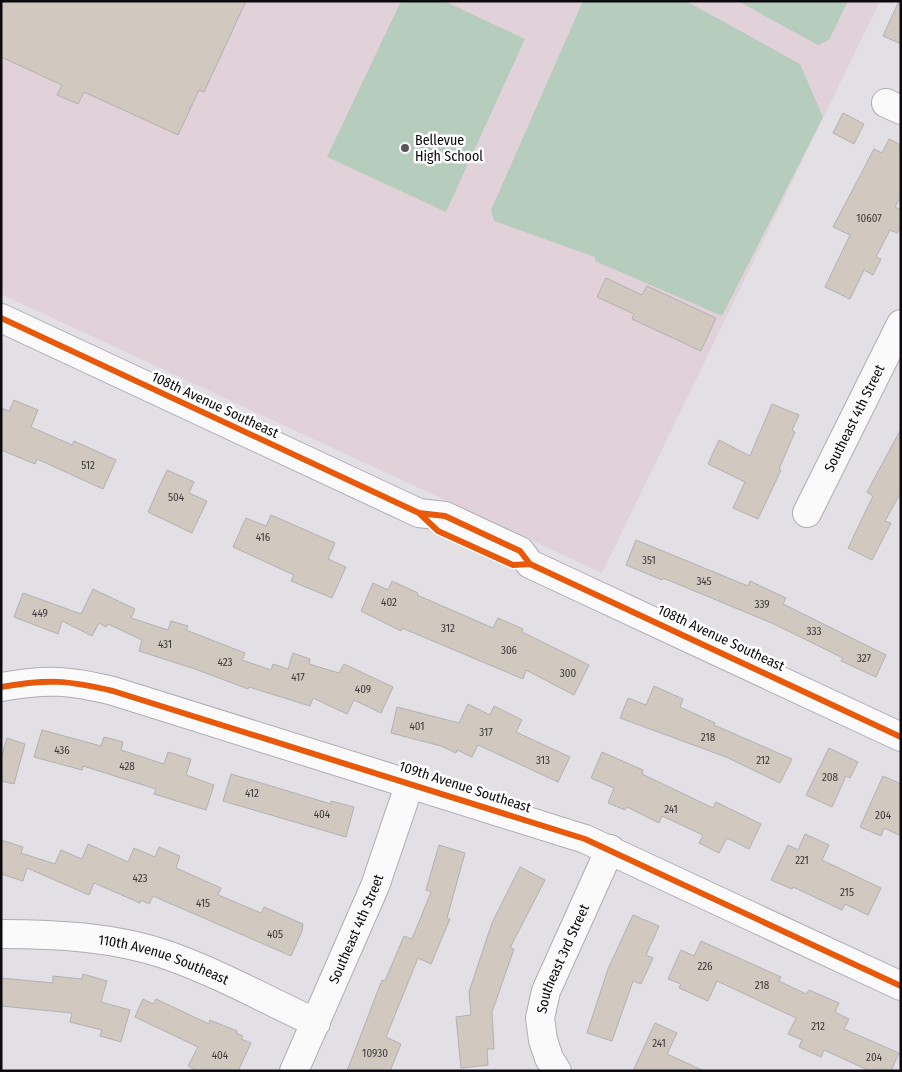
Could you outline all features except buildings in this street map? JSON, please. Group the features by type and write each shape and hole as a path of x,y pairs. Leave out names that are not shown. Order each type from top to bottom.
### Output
{"street":[{"name":"108th Avenue Southeast","path":"1,318 420,513 445,516 520,551 530,564 901,737"},
{"name":"Southeast 4th Street","path":"808,513 901,324"},
{"name":"109th Avenue Southeast","path":"1,687 42,680 66,681 106,689 585,839 901,986"},
{"name":"Southeast 4th Street","path":"294,1071 376,886 410,783"},
{"name":"Southeast 3rd Street","path":"557,1071 543,1040 540,1018 546,991 610,849"},
{"name":"110th Avenue Southeast","path":"1,934 49,934 123,944 166,954 316,1023"}],"shaded area":[{"name":"Bellevue High School","path":"1,1 880,1 602,573 1,294"}],"green space":[{"path":"401,1 444,1 525,39 446,212 327,157"},
{"path":"583,1 686,1 800,64 823,117 722,316 595,261 595,257 494,221 491,210"},
{"path":"738,1 848,1 829,40 818,45"}],"cycle path":[{"path":"1,318 419,513 445,516 520,551 530,564 901,737"},
{"path":"419,513 438,531 513,565 530,564"},
{"path":"1,687 57,682 113,691 585,839 901,986"}],"place":[{"name":"Bellevue High School","path":"405,148"}]}
